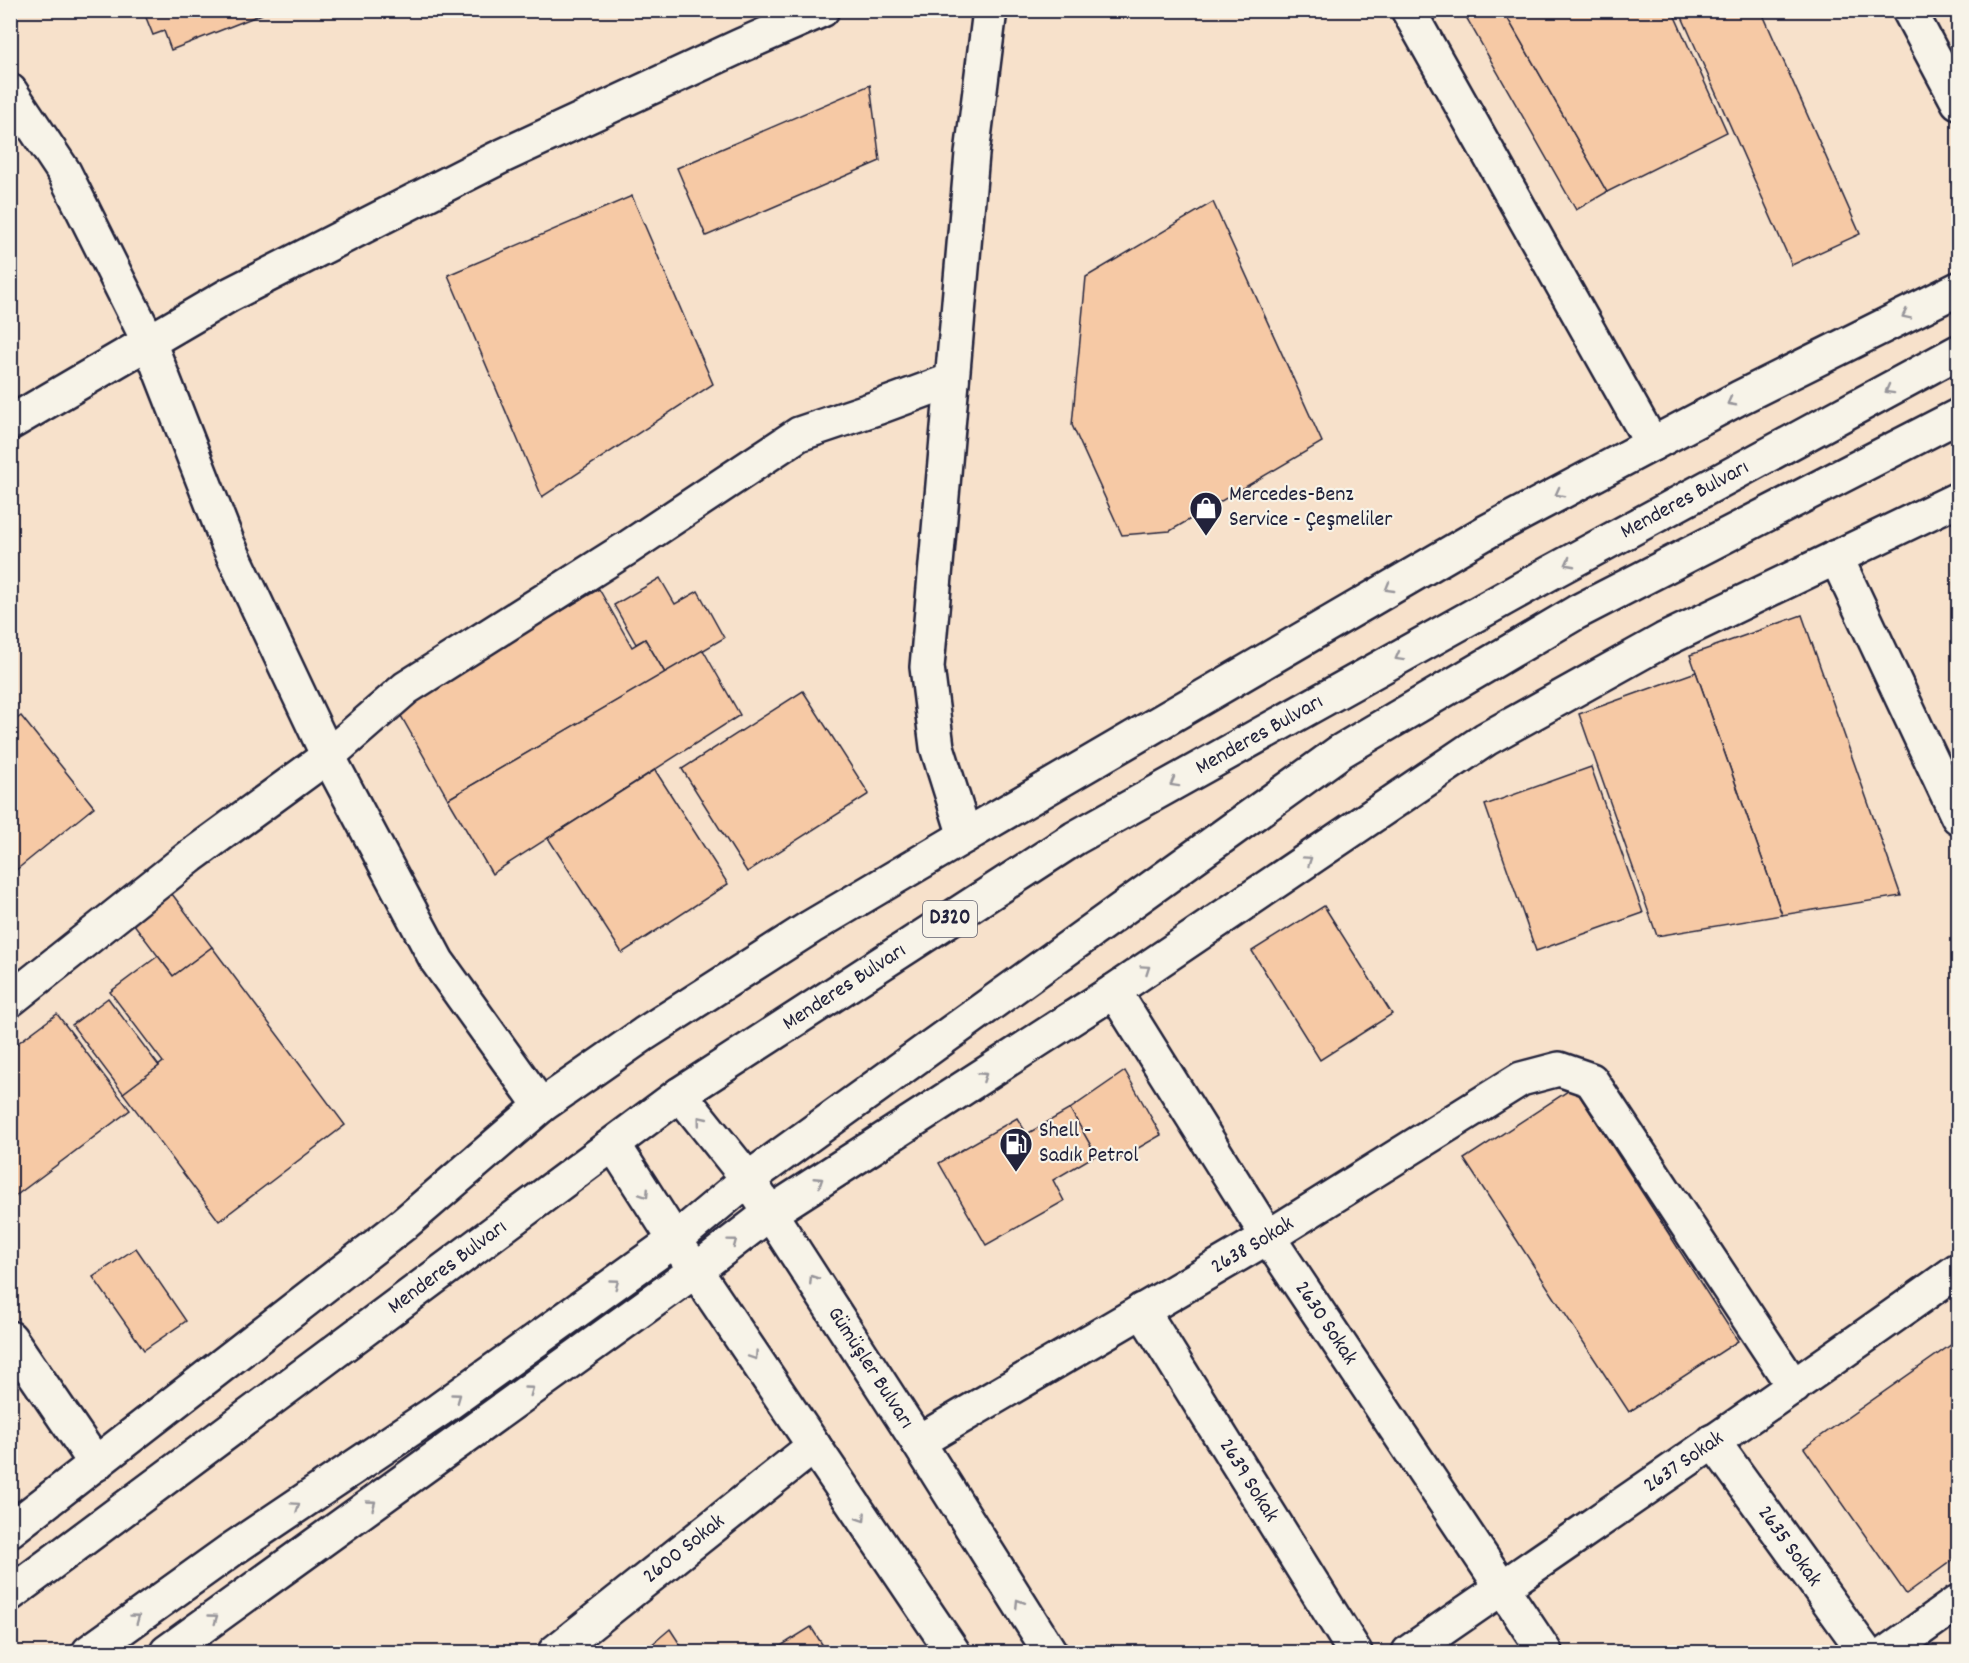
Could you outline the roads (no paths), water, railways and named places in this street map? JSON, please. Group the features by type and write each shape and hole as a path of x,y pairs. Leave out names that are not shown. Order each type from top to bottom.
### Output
{"main road":[{"path":"10,423 229,295 498,158 822,10"},
{"path":"965,836 937,747 927,666 972,154 990,10"},
{"path":"1408,10 1652,444"},
{"path":"1909,10 1959,102"},
{"path":"10,91 64,172 149,342 228,544 328,756 437,961 541,1106"},
{"path":"10,1530 405,1223 541,1106 644,1034 811,927 1488,531 1739,398 1959,289"},
{"name":"Menderes Bulvarı","path":"10,1594 680,1094 1075,838 1550,573 1959,352"},
{"path":"10,999 191,856 328,756 406,688 629,548 799,434 952,380"},
{"path":"89,1653 231,1550 439,1410 675,1240 748,1179 1341,751 1577,612 1959,416"},
{"path":"166,1653 696,1270 770,1213 1114,991 1485,740 1664,640 1959,499"},
{"path":"1836,557 1959,817"},
{"name":"2630 Sokak","path":"1114,991 1268,1237 1545,1653"},
{"name":"2638 Sokak","path":"918,1442 1268,1237 1521,1079 1559,1069 1591,1080 1794,1387"},
{"name":"Gümüşler Bulvarı","path":"680,1094 748,1179 918,1442 1050,1653"},
{"path":"614,1145 675,1240 953,1653"},
{"name":"2637 Sokak","path":"1409,1653 1959,1270"},
{"name":"2639 Sokak","path":"1142,1310 1355,1653"},
{"path":"10,1338 96,1464"},
{"name":"2635 Sokak","path":"1713,1441 1865,1653"},
{"name":"2600 Sokak","path":"555,1653 814,1446"},
{"path":"1888,1653 1959,1602"}],"place":[{"name":"Mercedes-Benz Service - Çeşmeliler","path":"1206,537"},
{"name":"Shell - Sadık Petrol","path":"1016,1173"}]}
